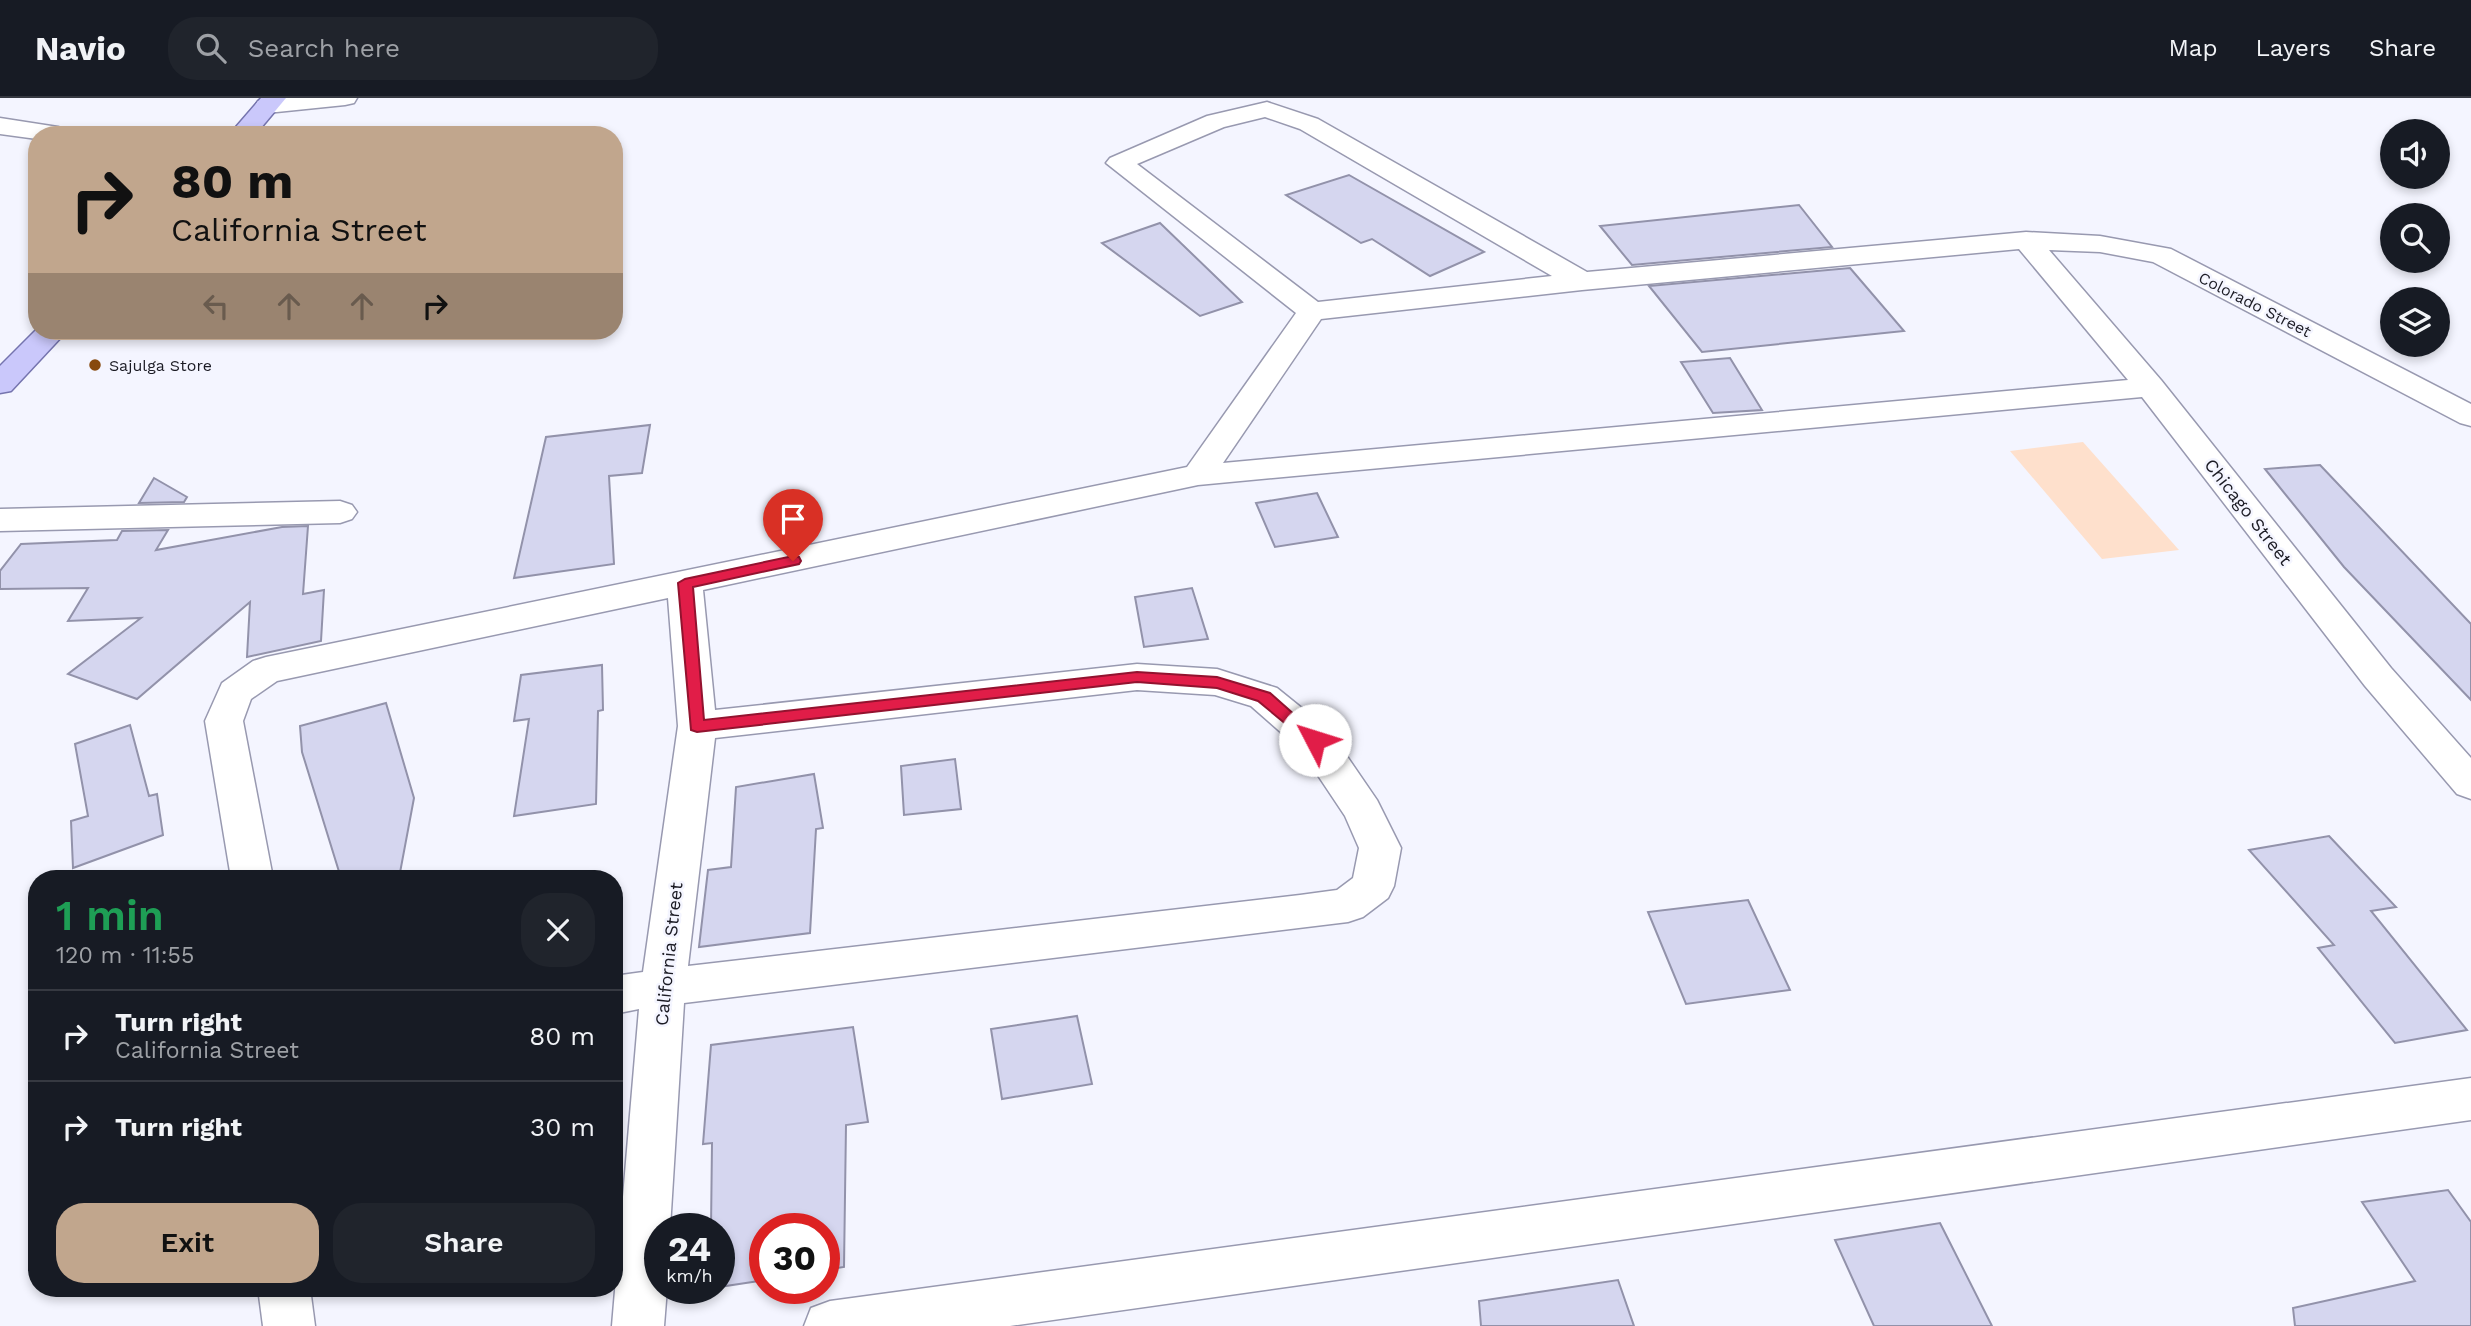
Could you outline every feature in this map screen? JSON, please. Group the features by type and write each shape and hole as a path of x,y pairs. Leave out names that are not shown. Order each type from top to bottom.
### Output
{"main road":[{"path":"249,126 270,102"},
{"path":"0,384 43,340"}],"street":[{"path":"270,102 345,98"},
{"path":"1198,475 1312,311 1119,163 1216,121 1267,109 1308,124 1582,282"},
{"path":"0,126 28,130"},
{"name":"Colorado Street","path":"1312,311 1582,282 2026,240 2100,244 2161,255 2471,416"},
{"name":"Chicago Street","path":"2026,240 2150,387 2378,677 2469,779"},
{"path":"251,870 224,721 234,692 266,670 1198,475 2150,387"},
{"path":"0,520 340,512"},
{"name":"California Street","path":"638,1326 663,987 697,726 685,583"},
{"path":"623,994 1348,905 1373,886 1380,848 1363,811 1315,740 1264,697 1217,682 1137,677 697,726"},
{"path":"830,1326 2471,1099"},
{"path":"285,1297 289,1326"}],"shaded area":[{"path":"2083,442 2179,550 2102,559 2010,451"}],"building":[{"path":"1349,175 1484,252 1430,276 1372,239 1361,243 1286,195"},
{"path":"1799,205 1832,247 1632,265 1600,226"},
{"path":"1160,223 1242,302 1200,316 1102,243"},
{"path":"1850,268 1904,331 1702,352 1649,286"},
{"path":"1730,358 1762,410 1713,413 1681,362"},
{"path":"650,425 642,473 609,476 614,564 514,578 546,437"},
{"path":"2320,465 2471,624 2471,700 2344,567 2265,469"},
{"path":"154,478 187,497 184,502 139,503"},
{"path":"1317,493 1338,537 1275,547 1256,503"},
{"path":"308,526 303,594 324,590 321,641 247,657 250,602 137,699 68,674 141,618 68,621 88,588 0,589 0,571 21,544 117,540 122,531 168,530 156,550 282,527"},
{"path":"1192,588 1208,639 1144,647 1135,597"},
{"path":"602,665 603,710 598,711 596,804 514,816 529,719 514,721 521,675"},
{"path":"386,703 414,798 400,870 339,870 302,752 300,726"},
{"path":"130,725 149,796 157,794 163,835 73,868 71,821 88,816 75,744"},
{"path":"955,759 961,809 904,815 901,766"},
{"path":"814,774 823,828 816,829 810,933 699,947 708,870 731,867 736,787"},
{"path":"2329,836 2396,907 2371,911 2467,1030 2395,1043 2318,948 2334,945 2249,850"},
{"path":"1748,900 1790,990 1686,1004 1648,912"},
{"path":"1077,1016 1092,1084 1002,1099 991,1029"},
{"path":"853,1027 868,1122 846,1125 844,1267 840,1268 840,1213 749,1213 749,1282 735,1285 735,1213 711,1213 712,1143 703,1144 711,1045"},
{"path":"2448,1190 2471,1222 2471,1326 2295,1326 2293,1308 2415,1281 2362,1202"},
{"path":"1940,1223 1992,1326 1874,1326 1835,1240"},
{"path":"1618,1280 1634,1326 1481,1326 1479,1301"}],"place":[{"name":"Sajulga Store","path":"95,365"}],"route":[{"path":"793,561 685,583 697,726 1137,677 1217,682 1264,697 1315,740"}]}
